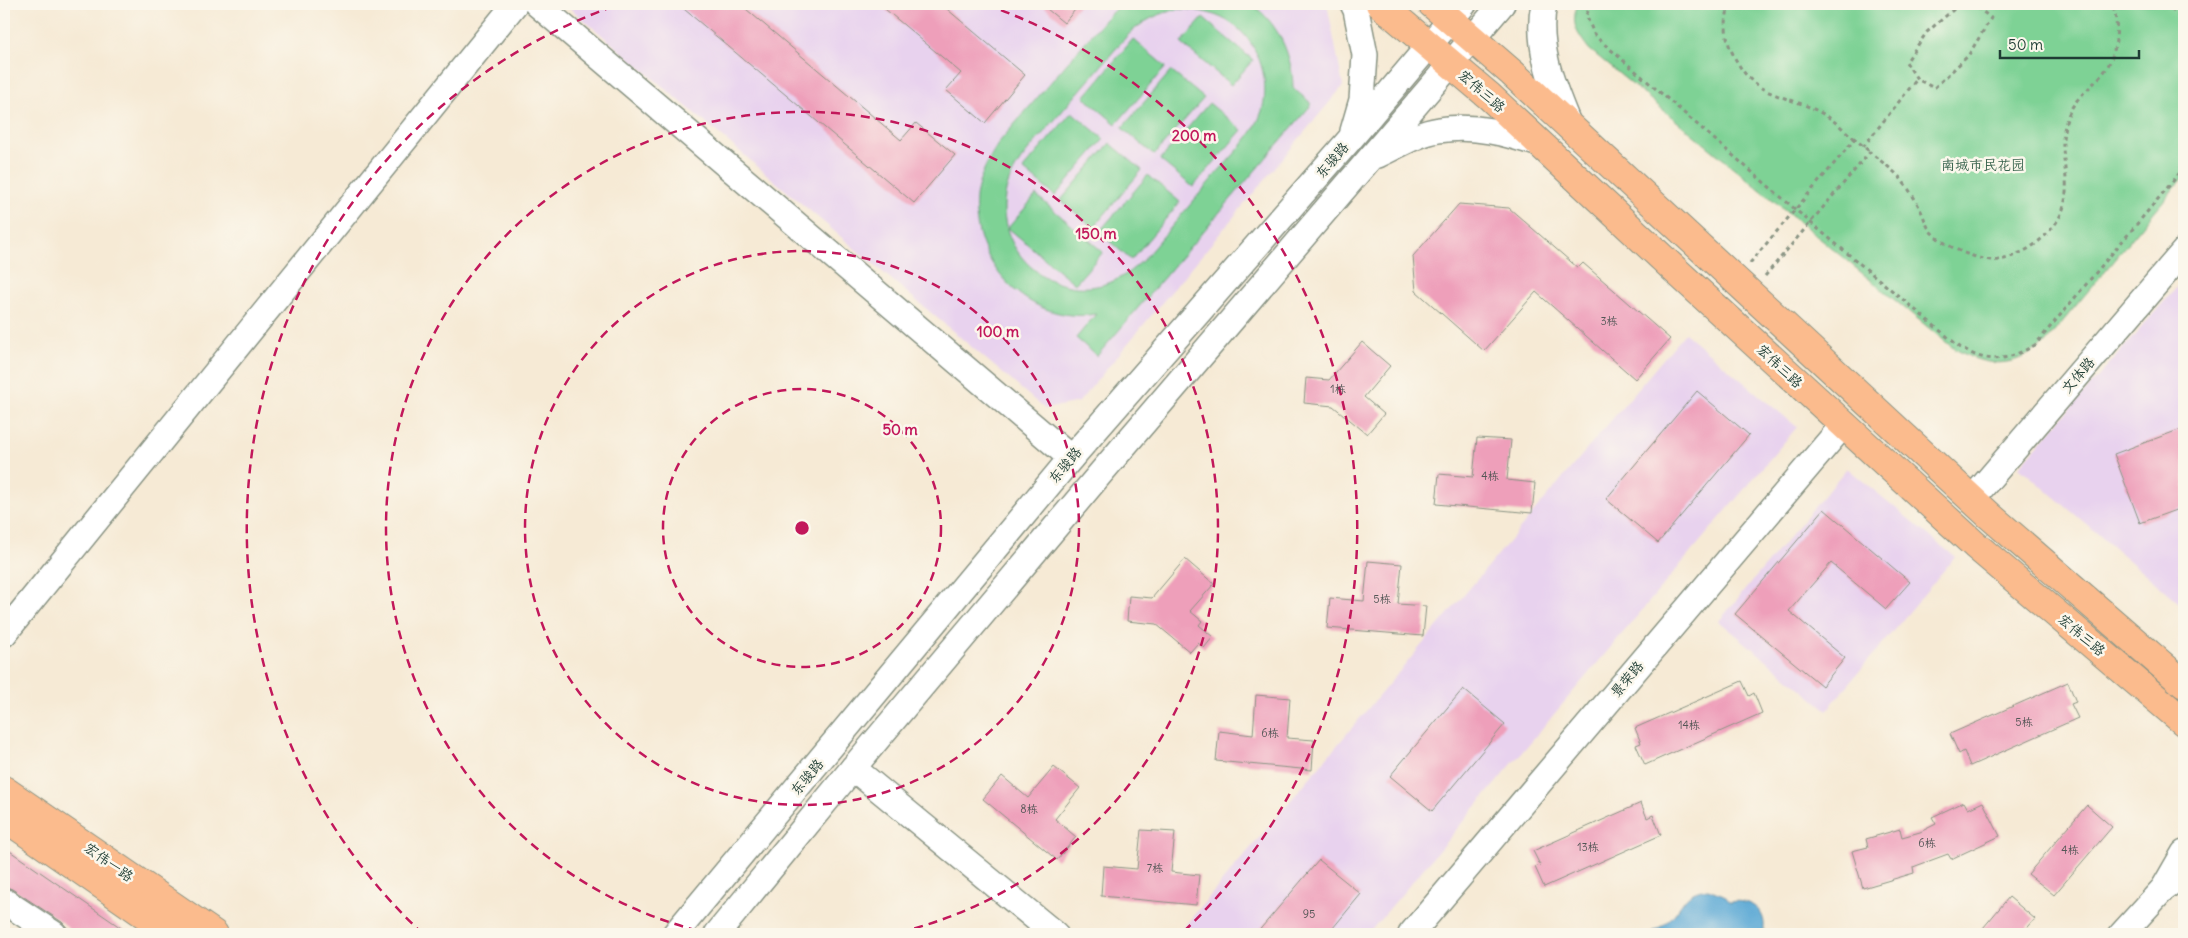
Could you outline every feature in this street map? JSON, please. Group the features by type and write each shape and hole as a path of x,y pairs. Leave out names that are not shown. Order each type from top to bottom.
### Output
{"main road":[{"name":"宏伟三路","path":"1380,4 1542,145 1975,545 2184,722"},
{"path":"1449,9 1472,39 1972,499 2184,684"},
{"name":"宏伟一路","path":"4,790 214,934"},
{"name":"宏伟一路","path":"4,817 173,934"}],"street":[{"path":"4,634 516,4"},
{"path":"537,4 1071,458"},
{"path":"1352,137 1362,100 1365,55 1356,10 1353,4"},
{"name":"东骏路","path":"717,934 853,768 1107,467 1502,4"},
{"path":"1544,4 1542,14 1544,54 1553,86 1570,128"},
{"name":"东骏路","path":"675,934 1071,458 1352,137 1429,45 1449,9"},
{"path":"1371,159 1404,143 1438,130 1476,128 1505,133 1542,145"},
{"name":"文体路","path":"1972,499 2184,251"},
{"name":"景荣路","path":"1411,934 1844,424"},
{"path":"853,768 1055,934"},
{"path":"2164,888 2184,852"},
{"path":"2122,934 2164,888 2184,874"},
{"path":"4,901 54,934"}],"path":[{"path":"1592,4 1586,15 1595,36 1811,223 1961,348 1976,357 2000,359 2019,354 2035,345 2184,168"},
{"path":"1730,4 1727,10 1726,41 1738,66 1752,84 1773,95 1796,102 1825,115 1855,139 1903,182 1931,232 1949,247 1972,257 2003,260 2035,246 2052,227 2064,207 2067,176 2062,156 2061,135 2068,114 2079,96 2108,66 2115,45 2118,20 2112,4"},
{"path":"1960,4 1927,32 1906,62 1917,79 1934,88 1968,56 1991,18 1972,4"},
{"path":"1978,8 1981,4"},
{"path":"2165,4 2184,20"},
{"path":"1863,146 1917,79"},
{"path":"1742,287 1795,209 1855,139"},
{"path":"1742,287 1811,223 1870,152"}],"shaded area":[{"path":"565,4 1327,4 1343,86 1079,402 1045,409"},
{"path":"2184,279 2184,607 2019,467"},
{"path":"1685,333 1797,427 1368,934 1178,934"},
{"path":"1847,468 1955,557 1827,710 1719,621"}],"green space":[{"path":"1121,4 1251,4 1269,20 1282,41 1290,64 1293,88 1312,104 1097,356 1076,338 1096,314 1071,315 1048,310 1027,299 1009,284 994,266 983,244 977,221 976,197 979,182 985,168 1000,141 1106,18","holes":["1180,9 1211,14 1230,22 1246,36 1252,45 1262,69 1265,85 1262,111 1254,129 1143,260 1126,274 1105,284 1083,287 1062,284 1043,276 1027,263 1014,246 1006,227 1004,206 1008,184 1016,167 1132,31 1157,15"]},
{"name":"南城市民花园","path":"1578,4 2184,4 2184,176 2044,344 2021,358 2010,361 1999,363 1976,359 1952,347 1589,49 1576,28 1575,17"},
{"path":"1203,18 1253,60 1231,85 1181,43"},
{"path":"1133,39 1166,67 1116,124 1084,97"},
{"path":"1171,71 1204,98 1154,155 1122,128"},
{"path":"1209,103 1242,130 1193,187 1160,160"},
{"path":"1072,112 1104,139 1055,196 1023,169"},
{"path":"1110,143 1142,170 1093,228 1061,200"},
{"path":"1148,175 1180,202 1131,260 1099,232"},
{"path":"1036,195 1103,252 1075,284 1008,228"}],"water":[{"path":"1708,889 1724,895 1730,902 1745,902 1757,908 1763,919 1763,934 1650,934 1669,920 1688,896"}],"building":[{"path":"678,4 740,4 901,140 916,123 955,155 914,203"},
{"path":"879,4 941,4 1025,75 985,123 946,90 961,73"},
{"path":"1041,4 1080,4 1064,23"},
{"path":"1459,204 1509,208 1578,268 1583,263 1670,339 1635,379 1536,292 1484,351 1416,291 1413,256"},
{"path":"1362,342 1390,366 1364,397 1384,414 1367,434 1333,406 1304,403 1306,378 1329,380"},
{"path":"1697,391 1749,435 1658,543 1606,499"},
{"path":"2184,428 2184,507 2140,523 2114,454"},
{"path":"1477,438 1511,440 1507,480 1535,483 1532,513 1436,504 1439,474 1473,477"},
{"path":"1824,509 1910,582 1886,609 1831,563 1789,611 1845,658 1822,686 1735,614"},
{"path":"1185,559 1214,584 1190,611 1202,621 1199,625 1213,637 1204,648 1198,643 1190,652 1156,624 1127,621 1129,596 1152,598"},
{"path":"1368,561 1402,564 1398,604 1426,606 1423,636 1327,628 1330,598 1364,601"},
{"path":"1742,681 1749,696 1754,693 1762,713 1645,765 1636,745 1641,743 1635,728"},
{"path":"2068,682 2076,702 2071,704 2078,718 1970,766 1964,751 1959,754 1950,734"},
{"path":"1463,689 1505,724 1432,811 1390,776"},
{"path":"1256,695 1290,698 1287,738 1314,740 1312,770 1216,761 1219,731 1253,735"},
{"path":"1054,767 1080,788 1055,819 1076,837 1057,860 983,799 1002,776 1028,798"},
{"path":"1964,802 1968,809 1983,802 2000,836 1951,859 1948,854 1913,867 1914,873 1863,888 1852,851 1868,847 1866,839 1900,829 1902,837 1920,832 1936,824 1932,817"},
{"path":"1641,803 1647,818 1653,815 1661,835 1544,887 1535,867 1540,865 1533,851"},
{"path":"2087,805 2112,827 2054,895 2028,874"},
{"path":"1141,830 1175,832 1171,872 1199,875 1196,905 1101,896 1103,866 1137,869"},
{"path":"4,847 130,934 73,934 62,922 12,889 4,886"},
{"path":"1319,860 1361,894 1328,934 1256,934"},
{"path":"2009,897 2035,919 2022,934 1978,934"}]}
